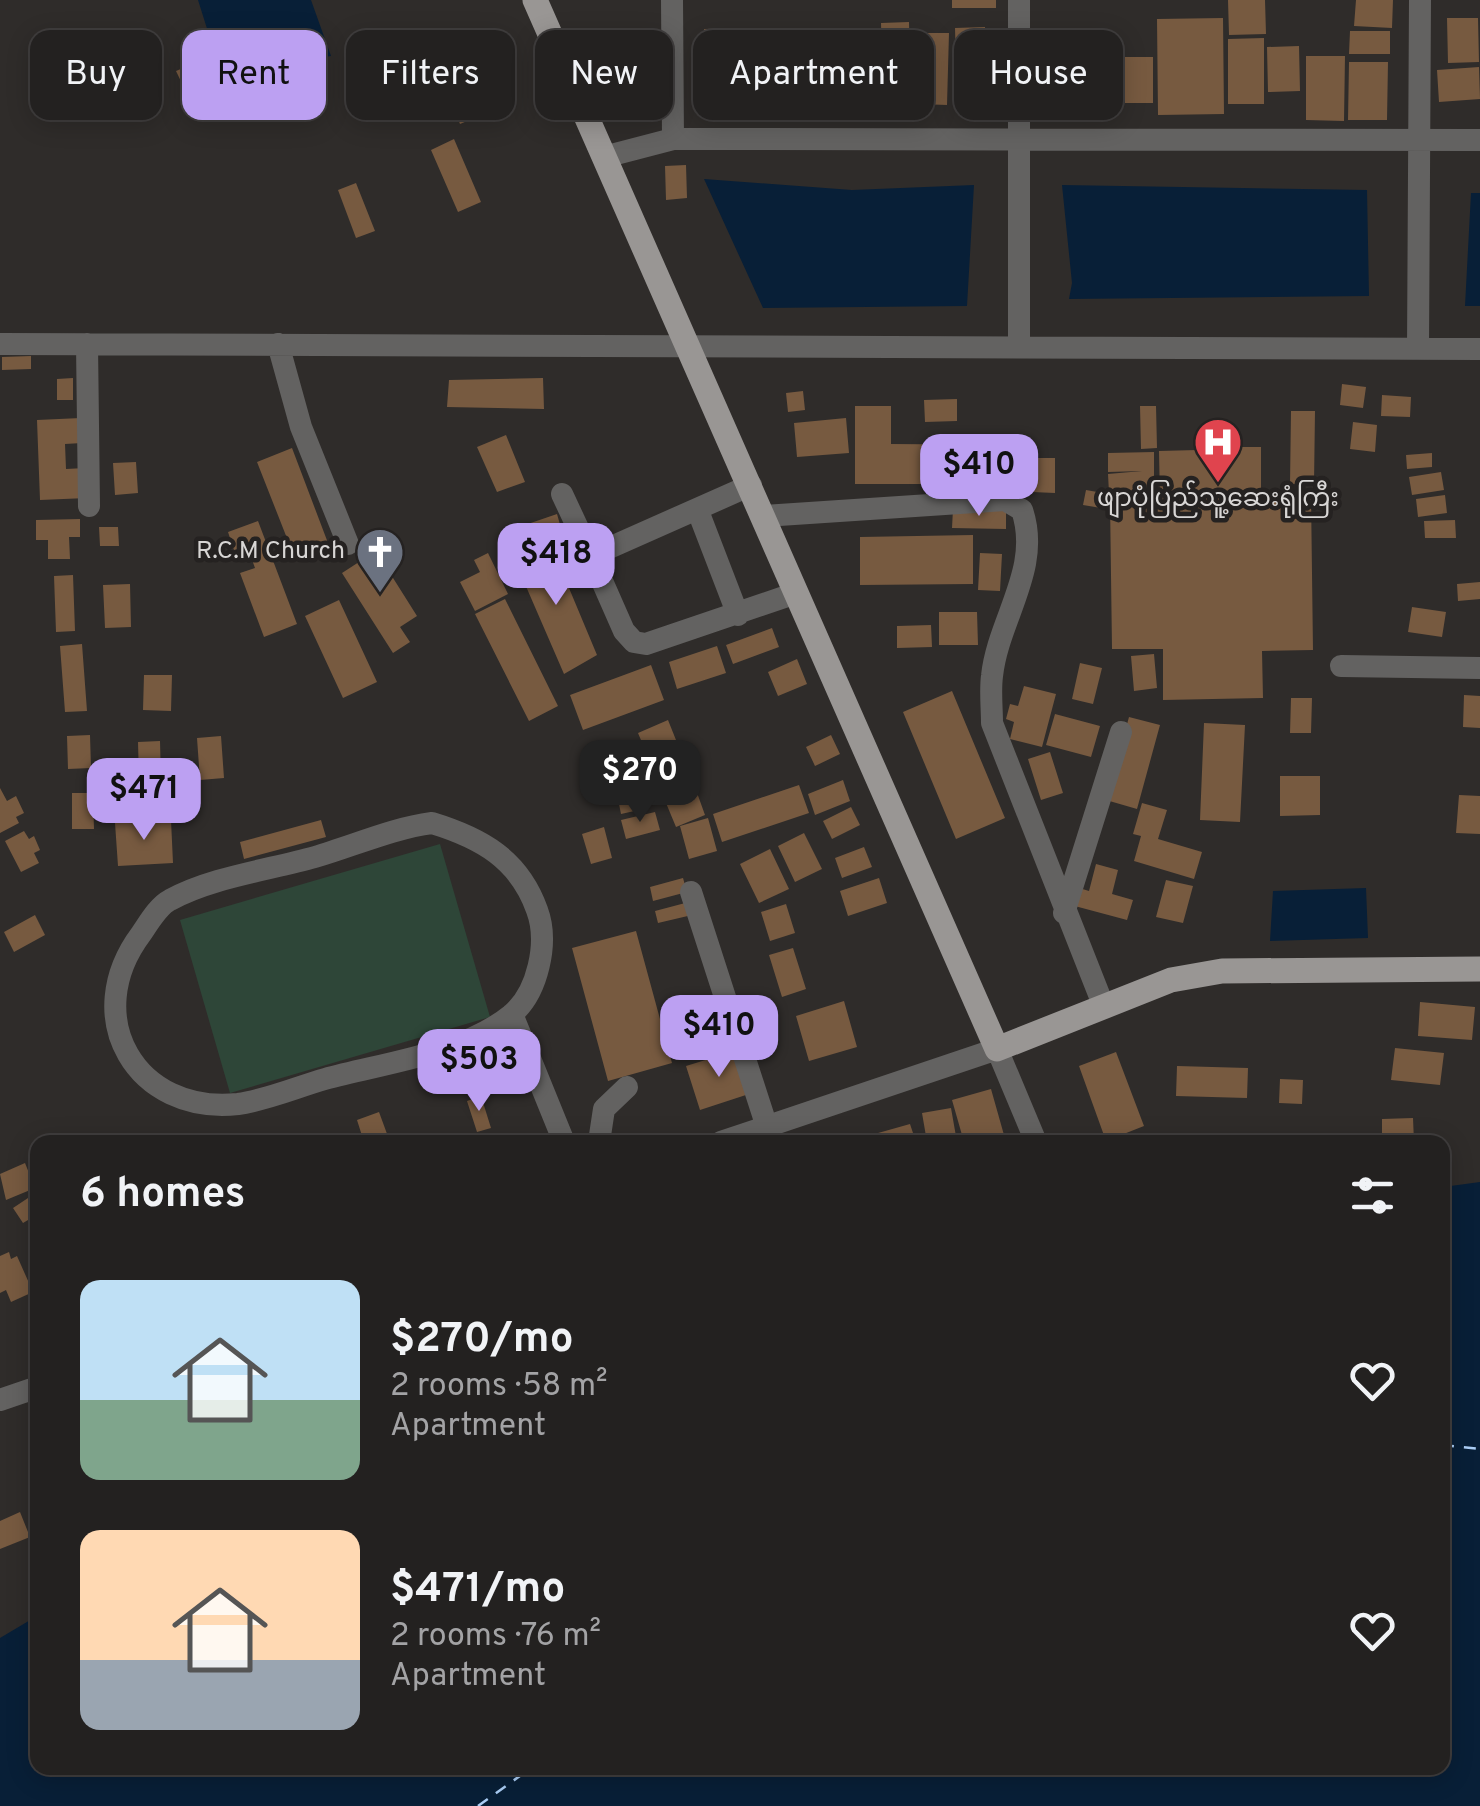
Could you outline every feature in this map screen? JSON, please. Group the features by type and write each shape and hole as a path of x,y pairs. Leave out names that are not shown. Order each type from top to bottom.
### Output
{"main road":[{"path":"535,0 998,1050 1171,980 1222,971 1480,970"}],"street":[{"path":"672,0 673,140"},
{"path":"1019,0 1022,136 1019,347"},
{"path":"1418,349 1420,0"},
{"path":"604,157 673,140 1022,136 1480,140"},
{"path":"0,344 1480,350"},
{"path":"87,344 89,506"},
{"path":"278,344 301,427 348,544"},
{"path":"591,556 751,484"},
{"path":"562,494 624,631 634,642 646,644 796,593"},
{"path":"764,516 1005,500 1022,510 1029,532 1024,572 992,674 992,723 1104,1007"},
{"path":"698,511 738,615"},
{"path":"1341,666 1480,668"},
{"path":"1064,913 1121,732"},
{"path":"432,823 472,836 502,856 528,884 540,918 541,954 533,982 512,1014 463,1041 242,1103 205,1106 164,1092 130,1058 114,1017 114,996 125,956 167,901 432,823"},
{"path":"691,892 767,1127"},
{"path":"512,1014 561,1135"},
{"path":"742,1135 998,1050 1033,1135"},
{"path":"600,1135 604,1109 627,1087"},
{"path":"0,1400 30,1390"}],"green space":[{"path":"440,844 490,1017 230,1093 180,920"}],"water":[{"path":"198,0 311,0 322,30 207,30"},
{"path":"704,179 852,190 974,185 967,306 763,308"},
{"path":"1062,185 1367,190 1369,296 1069,299 1072,283"},
{"path":"1471,193 1480,193 1480,306 1465,306"},
{"path":"1366,888 1368,938 1270,941 1273,891"},
{"path":"1480,1182 1480,1806 0,1806 0,1638 30,1620 30,1775 1450,1775 1450,1186"}],"building":[{"path":"952,0 996,0 996,8 952,8"},
{"path":"1228,0 1265,0 1266,34 1229,35"},
{"path":"1356,0 1393,0 1392,28 1354,26"},
{"path":"1223,18 1224,114 1158,115 1157,19"},
{"path":"1447,18 1478,18 1479,62 1448,63"},
{"path":"909,22 909,30 881,30 881,23"},
{"path":"985,27 985,30 955,30"},
{"path":"1038,28 1095,28 1095,30"},
{"path":"1350,31 1390,31 1390,54 1349,54"},
{"path":"934,33 949,33 947,105 934,105"},
{"path":"1264,38 1264,104 1228,104 1228,39"},
{"path":"1299,46 1300,91 1268,92 1267,47"},
{"path":"1306,56 1345,56 1344,121 1306,120"},
{"path":"1125,57 1153,57 1153,103 1125,103"},
{"path":"1349,62 1388,62 1387,120 1348,120"},
{"path":"1479,67 1480,99 1439,102 1437,70"},
{"path":"454,139 481,202 458,212 431,150"},
{"path":"686,165 687,198 666,200 665,166"},
{"path":"356,183 375,231 356,238 338,190"},
{"path":"31,356 31,369 2,370 2,357"},
{"path":"73,378 73,400 57,400 57,379"},
{"path":"543,378 544,409 447,407 449,380"},
{"path":"1342,384 1366,387 1363,408 1340,405"},
{"path":"803,391 805,410 788,412 786,393"},
{"path":"1382,395 1411,397 1410,417 1381,416"},
{"path":"957,399 957,421 925,422 924,400"},
{"path":"855,406 891,406 891,444 1028,445 1028,484 855,484"},
{"path":"1140,406 1156,406 1157,448 1141,449"},
{"path":"1291,411 1315,411 1314,484 1290,484"},
{"path":"81,418 82,443 65,444 66,469 85,468 87,498 40,500 37,420"},
{"path":"846,418 849,453 797,457 794,423"},
{"path":"1353,422 1377,425 1375,452 1350,449"},
{"path":"1219,430 1220,447 1261,447 1261,496 1311,495 1313,650 1262,651 1263,698 1163,700 1163,649 1112,649 1110,501 1160,500 1159,451 1197,450 1196,431"},
{"path":"506,435 525,482 497,492 477,447"},
{"path":"292,448 328,543 294,556 257,462"},
{"path":"1154,452 1154,492 1109,493 1108,474 1142,471 1108,472 1108,453"},
{"path":"1432,453 1432,467 1407,469 1406,455"},
{"path":"1033,458 1055,458 1055,493 1032,492"},
{"path":"136,462 138,493 115,495 113,463"},
{"path":"1441,472 1444,490 1412,495 1409,477"},
{"path":"1086,490 1103,493 1101,508 1083,505"},
{"path":"1445,495 1447,513 1418,517 1416,499"},
{"path":"953,509 1006,510 1006,529 952,528"},
{"path":"557,514 561,528 524,541 519,527"},
{"path":"80,519 80,537 69,537 70,559 48,559 48,540 36,540 36,520"},
{"path":"1455,520 1456,538 1425,538 1424,521"},
{"path":"258,521 297,624 264,637 240,573 255,568 247,546 234,550 228,532"},
{"path":"99,527 118,527 119,546 100,546"},
{"path":"973,535 973,584 860,585 860,537"},
{"path":"551,545 597,655 564,674 515,561"},
{"name":"R.C.M Church","path":"376,551 417,616 400,627 410,642 393,653 342,573"},
{"path":"488,553 508,594 475,611 460,582 480,572 474,560"},
{"path":"980,553 1002,554 1000,591 978,590"},
{"path":"73,575 75,631 56,632 54,576"},
{"path":"1480,582 1480,599 1458,601 1457,584"},
{"path":"130,584 131,627 105,628 103,585"},
{"path":"505,599 558,706 529,721 475,614"},
{"path":"339,600 377,682 343,698 305,616"},
{"path":"1412,607 1446,612 1442,637 1408,632"},
{"path":"939,612 977,612 978,645 939,645"},
{"path":"931,625 932,647 897,648 897,626"},
{"path":"772,628 779,647 733,664 726,645"},
{"path":"82,644 87,711 65,712 60,646"},
{"path":"717,646 726,673 677,689 669,662"},
{"path":"1154,654 1157,688 1134,691 1131,656"},
{"path":"797,659 807,684 778,696 768,672"},
{"path":"1080,663 1102,668 1093,704 1072,699"},
{"path":"651,665 664,700 583,730 570,695"},
{"path":"144,675 172,675 171,711 143,710"},
{"path":"1024,686 1056,694 1042,747 1010,739 1014,722 1006,719 1010,704 1018,706"},
{"path":"952,691 1005,818 956,839 903,712"},
{"path":"1464,695 1480,696 1480,728 1463,727"},
{"path":"1291,698 1312,698 1311,733 1290,733"},
{"path":"1055,714 1100,726 1091,757 1046,745"},
{"path":"1129,717 1160,725 1137,809 1106,800"},
{"path":"668,720 678,745 648,757 638,733"},
{"path":"1204,723 1245,725 1240,822 1200,820"},
{"path":"90,735 91,768 68,769 67,736"},
{"path":"831,735 840,754 815,766 806,747"},
{"path":"221,736 224,778 200,780 197,738"},
{"path":"160,741 161,779 139,780 138,742"},
{"path":"628,746 634,763 609,771 604,755"},
{"path":"1050,752 1063,793 1041,800 1028,759"},
{"path":"687,756 697,781 668,792 658,767"},
{"path":"637,774 640,786 616,793 612,781"},
{"path":"1280,776 1320,776 1320,815 1280,816"},
{"path":"843,780 850,801 815,815 808,794"},
{"path":"799,785 809,813 722,842 713,814"},
{"path":"0,788 7,801 16,796 24,813 16,817 19,823 0,833"},
{"path":"696,790 705,815 676,827 666,803"},
{"path":"72,793 93,793 94,829 72,829"},
{"path":"645,793 648,808 621,814 618,799"},
{"path":"1459,795 1480,796 1480,834 1456,833"},
{"path":"1142,803 1167,810 1158,839 1202,852 1194,879 1134,861 1141,836 1133,834"},
{"path":"851,807 860,825 832,839 823,821"},
{"path":"655,812 660,830 626,839 621,820"},
{"path":"708,818 717,851 689,859 680,826"},
{"path":"171,820 173,863 118,866 115,823"},
{"path":"321,820 326,837 244,859 240,842"},
{"path":"604,827 612,858 591,864 582,834"},
{"path":"24,831 29,839 34,836 40,850 34,853 39,863 21,872 5,841"},
{"path":"804,833 822,869 795,882 778,846"},
{"path":"864,847 872,867 842,878 835,858"},
{"path":"770,849 789,889 759,903 740,864"},
{"path":"1096,864 1118,870 1112,894 1133,900 1127,920 1071,905 1076,887 1089,891"},
{"path":"683,878 687,892 653,901 650,887"},
{"path":"879,878 887,903 848,916 840,891"},
{"path":"1166,880 1193,886 1183,923 1156,917"},
{"path":"689,902 692,915 658,923 655,911"},
{"path":"786,904 795,933 770,941 761,912"},
{"path":"35,915 45,935 14,952 4,932"},
{"path":"636,931 672,1063 608,1081 572,948"},
{"path":"793,948 806,989 782,997 769,955"},
{"path":"844,1001 857,1047 809,1061 796,1016"},
{"path":"1420,1002 1475,1007 1472,1040 1418,1036"},
{"path":"1395,1048 1444,1053 1440,1085 1391,1080"},
{"path":"738,1050 752,1093 700,1110 686,1066"},
{"path":"1116,1052 1144,1126 1121,1135 1104,1135 1079,1066"},
{"path":"1177,1066 1248,1068 1247,1098 1176,1096"},
{"path":"1280,1079 1303,1080 1302,1104 1279,1103"},
{"path":"991,1089 1004,1135 962,1135 952,1100"},
{"path":"481,1096 491,1128 477,1132 467,1101"},
{"path":"951,1108 956,1135 926,1135 922,1113"},
{"path":"379,1112 387,1135 362,1135 357,1120"},
{"path":"1413,1118 1414,1135 1382,1135 1382,1119"},
{"path":"910,1124 914,1135 871,1135"},
{"path":"25,1163 30,1190 6,1200 0,1174"},
{"path":"28,1198 30,1219 23,1223 13,1208"},
{"path":"9,1252 11,1259 17,1256 30,1293 11,1302 6,1290 0,1293 0,1256"},
{"path":"20,1512 30,1537 0,1549 0,1521"}],"ferry route":[{"path":"1450,1446 1480,1449"},
{"path":"478,1806 521,1775"}],"place":[{"name":"ဖျာပုံပြည်သူ့ဆေးရုံကြီး","path":"1218,484"},
{"name":"R.C.M Church","path":"380,594"}]}
